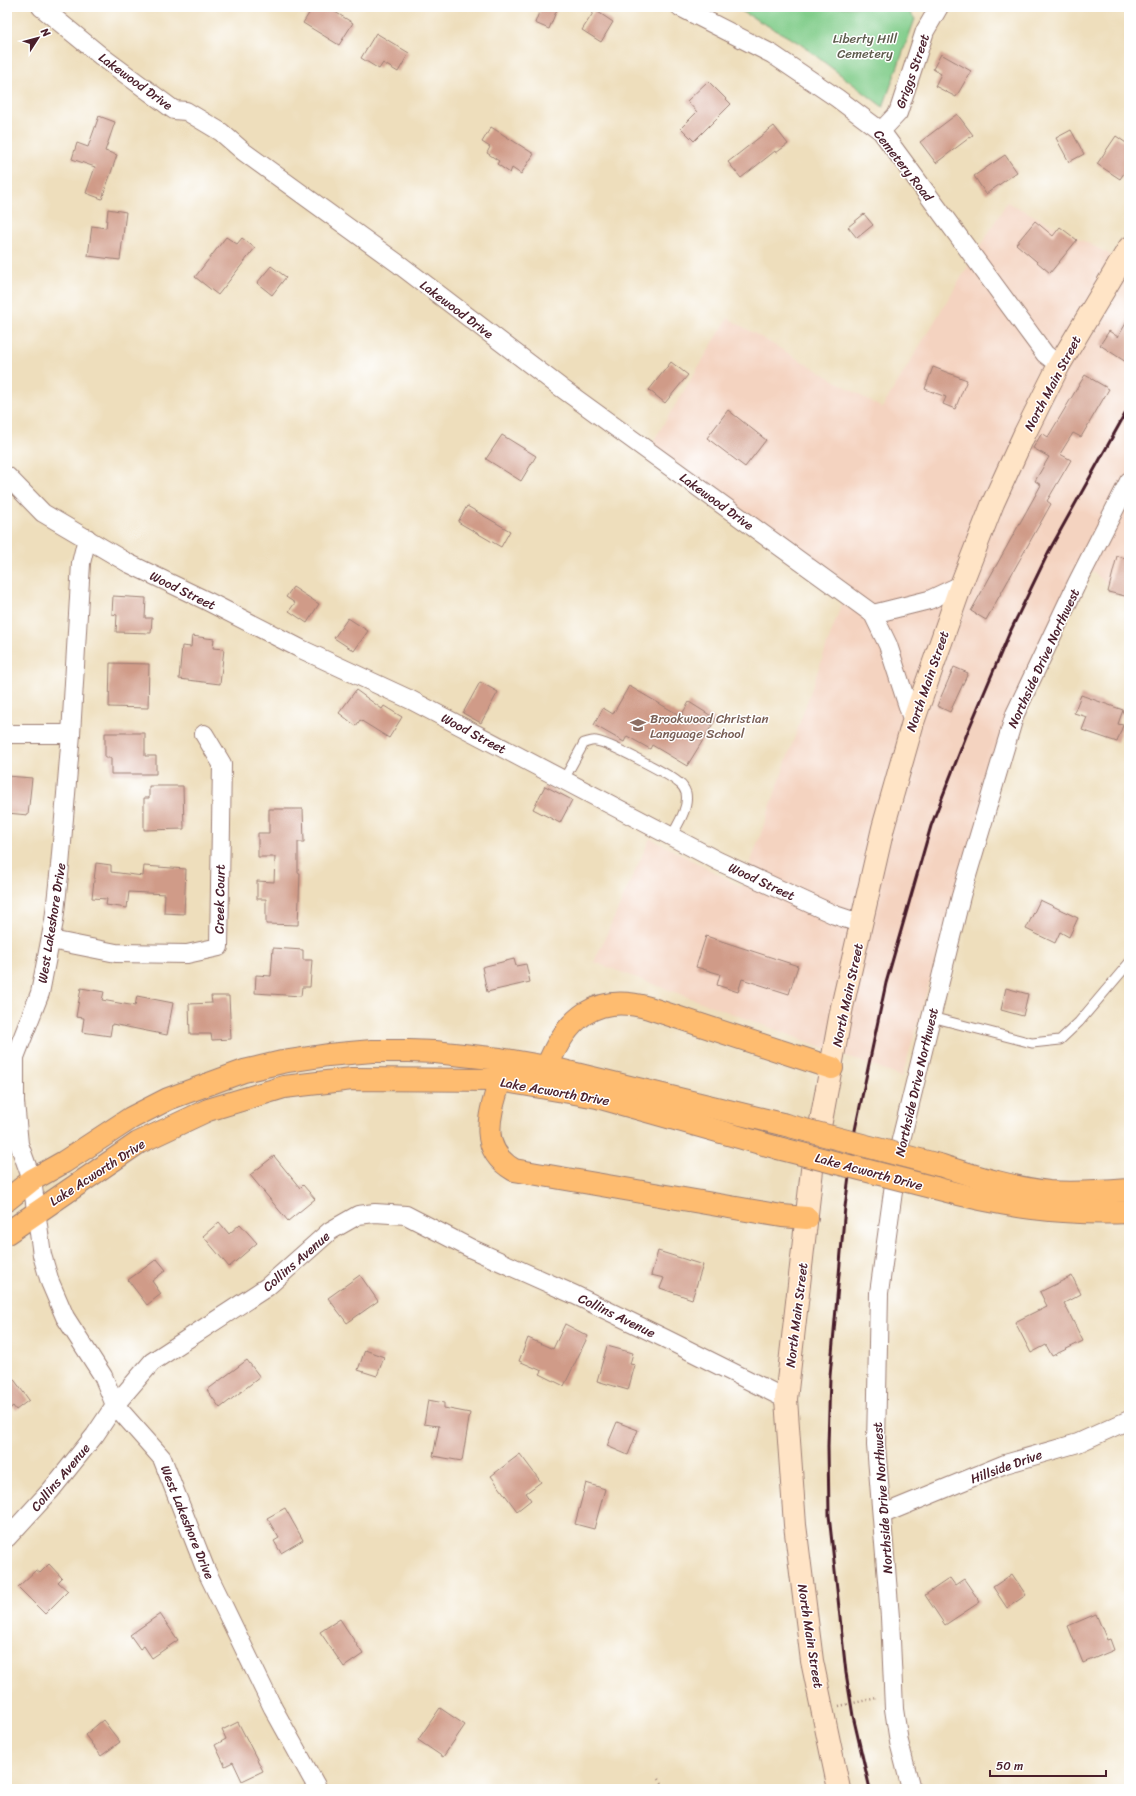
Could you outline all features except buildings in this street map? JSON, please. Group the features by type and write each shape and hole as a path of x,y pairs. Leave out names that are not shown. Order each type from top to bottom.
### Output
{"main road":[{"name":"North Main Street","path":"839,1789 812,1660 795,1525 786,1399 812,1170 832,1068 842,1007 883,828 912,722 961,585 993,503 1025,433 1059,365 1129,248"},
{"path":"547,1067 568,1029 578,1018 598,1007 622,1003 648,1008 832,1068"},
{"name":"Lake Acworth Drive","path":"7,1200 32,1180 64,1162 132,1118 168,1099 244,1071 282,1062 328,1055 372,1051 409,1051 477,1056 547,1067 782,1124 1022,1187 1050,1192 1101,1192 1129,1190"},
{"name":"Lake Acworth Drive","path":"7,1233 35,1212 138,1142 208,1110 284,1087 352,1079 500,1080 598,1097 778,1148 977,1200 1046,1211 1104,1213 1129,1212"},
{"path":"500,1080 490,1112 490,1142 500,1159 514,1170 782,1216 807,1218"}],"street":[{"name":"Lakewood Drive","path":"41,7 101,56 174,110 186,111 220,132 244,152 400,265 560,388 873,614 888,644 912,722"},
{"name":"Cemetery Road","path":"680,7 772,54 837,98 881,131 1045,354 1059,365"},
{"name":"Griggs Street","path":"881,131 898,113 925,31 939,7"},
{"path":"7,476 43,513 87,538"},
{"name":"Northside Drive Northwest","path":"911,1789 899,1742 892,1694 892,1643 883,1514 876,1445 879,1293 899,1148 961,896 1015,714 1077,583 1129,481"},
{"name":"West Lakeshore Drive","path":"87,538 80,563 71,734 60,866 51,940 40,994 15,1057 15,1102 19,1144 32,1180 35,1212 42,1255 50,1282 65,1317 103,1376 115,1405 162,1458 205,1568 273,1708 318,1789"},
{"name":"Wood Street","path":"87,538 128,563 301,649 411,700 671,837 835,915 862,924"},
{"path":"873,614 929,600 961,585"},
{"path":"7,734 71,734"},
{"name":"Creek Court","path":"51,940 116,953 187,954 219,946 222,764 204,734"},
{"name":"Collins Avenue","path":"7,1538 51,1490 95,1434 115,1405 152,1362 267,1287 330,1230 358,1215 374,1213 406,1215 472,1249 575,1295 786,1399"},
{"name":"Hillside Drive","path":"883,1514 1005,1464 1078,1442 1129,1420"}],"lane":[{"path":"563,781 584,743 596,740 654,768 679,783 686,792 687,800 682,818 671,837"},
{"path":"931,1017 1032,1043 1060,1040 1079,1022 1129,963"}],"path":[{"path":"838,1706 892,1694"},
{"path":"659,1779 666,1789"}],"shaded area":[{"path":"1007,202 1129,264 1129,604 1082,562 950,912 902,1077 594,962 650,838 742,887 848,585 651,445 728,318 882,408"}],"green space":[{"name":"Liberty Hill Cemetery","path":"734,7 906,7 915,19 883,107 799,43"}],"railway":[{"path":"870,1789 853,1716 846,1673 829,1515 828,1446 830,1376 845,1207 855,1130 886,983 931,826 968,731 1009,634 1049,551 1129,407"}],"place":[{"name":"Brookwood Christian Language School","path":"638,725"}]}
